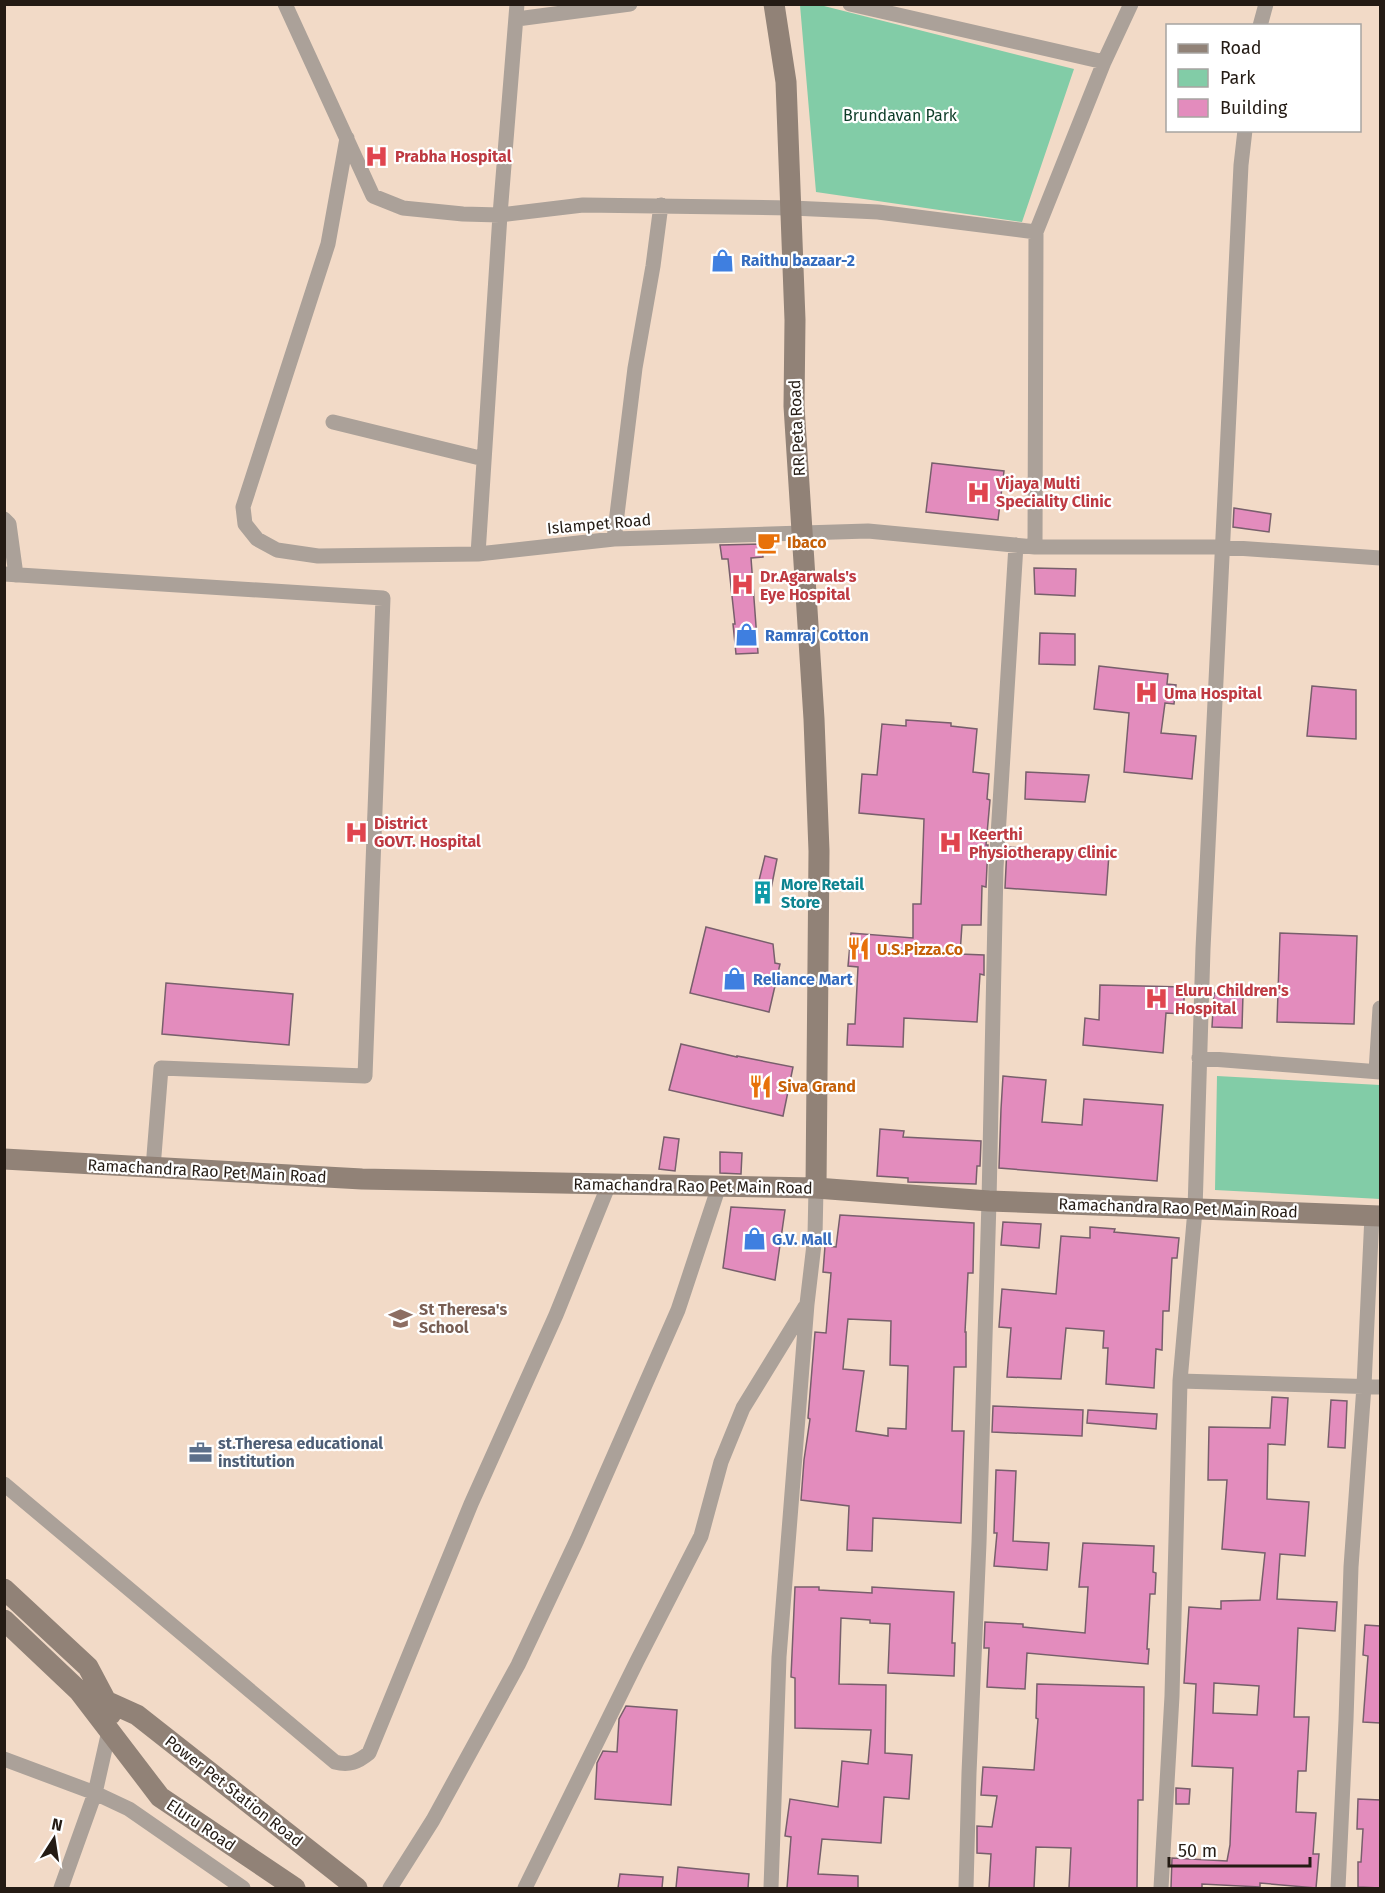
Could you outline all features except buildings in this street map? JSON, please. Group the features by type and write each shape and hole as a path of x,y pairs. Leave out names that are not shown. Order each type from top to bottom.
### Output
{"street":[{"path":"285,4 373,196 403,208 500,215 584,205 792,208 878,212 1036,232"},
{"path":"478,554 500,215 517,12 630,4"},
{"name":"RR Peta Road","path":"774,4 786,82 795,320 794,406 814,719 819,851 816,1188"},
{"path":"850,4 1104,62"},
{"path":"1035,547 1036,232 1104,62 1131,4"},
{"path":"1261,24 1266,4"},
{"path":"1161,1888 1172,1696 1180,1381 1196,1210 1199,1058 1222,547 1241,165 1245,132"},
{"name":"Islampet Road","path":"347,138 328,244 243,507 245,524 256,539 277,550 318,556 478,554 614,539 868,531 1035,547 1222,547 1380,558"},
{"path":"614,539 635,368 661,205"},
{"path":"333,422 484,459"},
{"path":"4,519 9,524 10,574 383,598 365,1076 161,1068 153,1168"},
{"path":"966,1888 969,1762 980,1543 996,868 1016,545"},
{"path":"1199,1058 1378,1072 1380,1008"},
{"name":"Ramachandra Rao Pet Main Road","path":"4,1160 362,1179 816,1188 989,1201 1376,1215"},
{"path":"4,1484 335,1762 344,1764 359,1762 369,1753 471,1504 555,1316 609,1184"},
{"path":"390,1888 433,1820 518,1665 577,1540 678,1310 719,1186"},
{"path":"771,1888 779,1657 807,1304 815,1236 816,1188"},
{"path":"1338,1888 1351,1567 1376,1215"},
{"path":"525,1888 701,1536 721,1462 743,1408 807,1304"},
{"path":"1180,1381 1380,1387"},
{"name":"Eluru Road","path":"4,1589 88,1667 106,1701 115,1738"},
{"name":"Eluru Road","path":"4,1620 70,1681 160,1797 295,1888"},
{"path":"70,1681 81,1677 88,1667"},
{"name":"Power Pet Station Road","path":"106,1701 137,1715 357,1888"},
{"path":"61,1888 115,1738"},
{"path":"4,1759 95,1792 129,1809 243,1888"}],"green space":[{"name":"Brundavan Park","path":"800,5 820,5 1074,69 1022,222 816,192"},
{"path":"1217,1076 1380,1085 1380,1199 1215,1190"}],"place":[{"name":"Prabha Hospital","path":"377,156"},
{"name":"Raithu bazaar-2","path":"723,260"},
{"name":"Vijaya Multi Speciality Clinic","path":"978,492"},
{"name":"Ibaco","path":"769,542"},
{"name":"Dr.Agarwals's Eye Hospital","path":"742,585"},
{"name":"Ramraj Cotton","path":"747,635"},
{"name":"Uma Hospital","path":"1146,693"},
{"name":"District GOVT. Hospital","path":"356,832"},
{"name":"Keerthi Physiotherapy Clinic","path":"951,843"},
{"name":"More Retail Store","path":"763,893"},
{"name":"U.S.Pizza.Co","path":"859,949"},
{"name":"Reliance Mart","path":"735,979"},
{"name":"Eluru Children's Hospital","path":"1157,999"},
{"name":"Siva Grand","path":"760,1086"},
{"name":"G.V. Mall","path":"754,1239"},
{"name":"St Theresa's School","path":"401,1318"},
{"name":"st.Theresa educational institution","path":"200,1452"}]}
